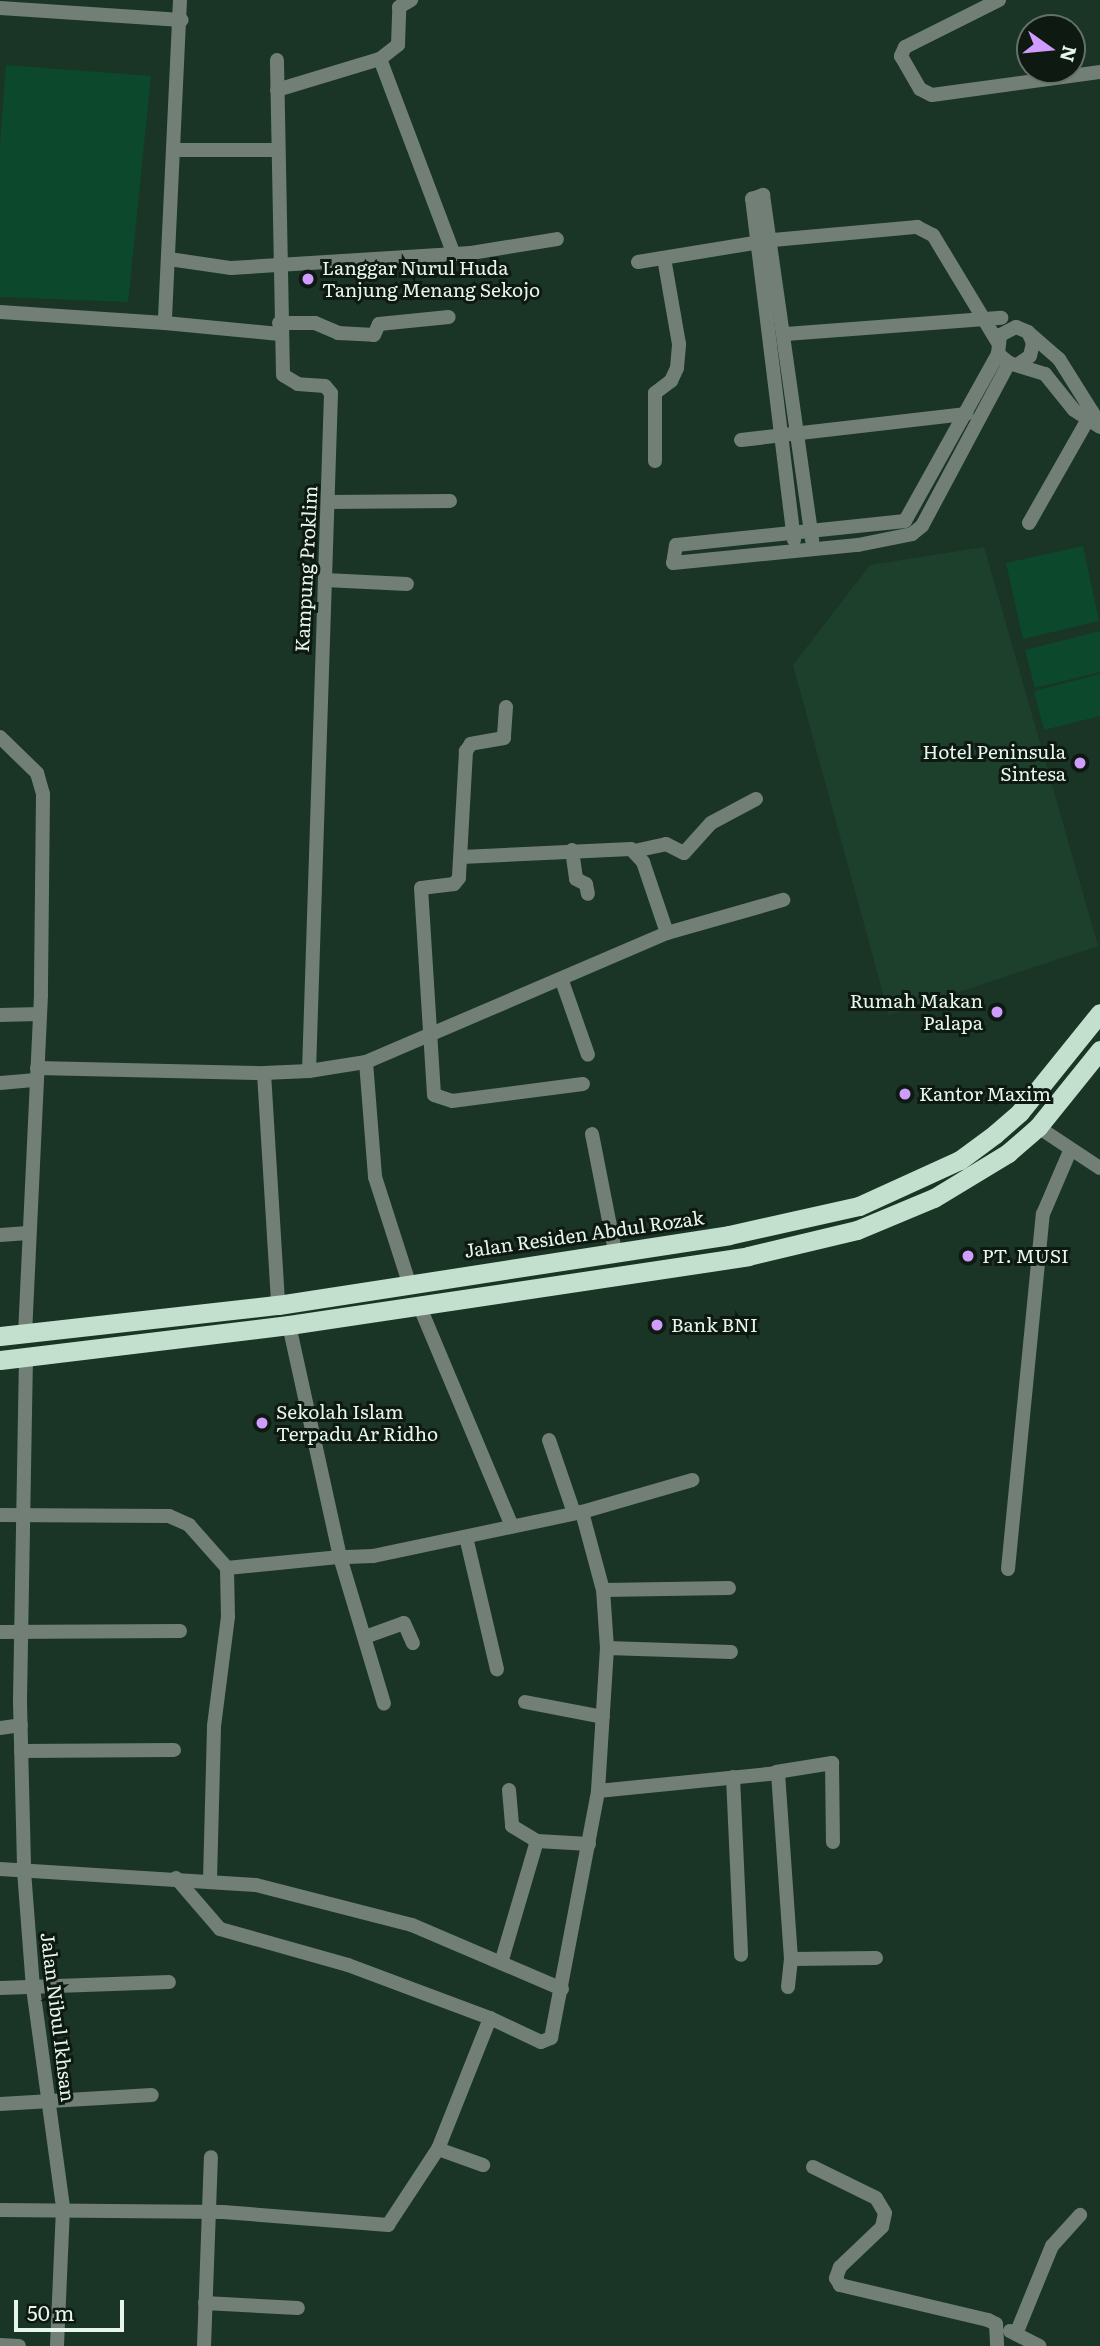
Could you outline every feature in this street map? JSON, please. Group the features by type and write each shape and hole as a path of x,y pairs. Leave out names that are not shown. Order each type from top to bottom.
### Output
{"highway":[{"name":"Jalan Residen Abdul Rozak","path":"0,1336 278,1305 615,1251 729,1236 859,1206 960,1160 1020,1112 1100,1013"},
{"path":"0,1360 289,1325 748,1256 857,1230 971,1179 1038,1126 1100,1050"},
{"path":"1020,1112 1038,1126"}],"street":[{"path":"165,323 176,150 182,20 180,0"},
{"path":"278,90 380,59 398,45 399,7 411,0"},
{"path":"999,0 905,47 901,55 920,89 932,94 1100,72"},
{"path":"0,8 182,20"},
{"path":"380,59 453,252"},
{"name":"Kampung Proklim","path":"277,60 279,329 282,375 298,384 324,386 331,393 309,1071"},
{"path":"176,150 277,150"},
{"path":"638,262 766,242 926,229 977,304 1006,355 1051,379 1095,421"},
{"path":"169,259 231,268 280,262 453,252 557,239"},
{"path":"766,242 786,334 813,550"},
{"path":"766,242 780,438 796,552"},
{"path":"655,461 655,393 674,374 679,344 664,258"},
{"path":"977,304 1022,329 1059,359 1095,421"},
{"path":"0,312 279,329 315,323 338,333 374,335 379,324 449,317"},
{"path":"786,334 1001,318"},
{"path":"909,527 932,474 1022,329"},
{"path":"1006,355 1032,350 1022,329"},
{"path":"909,527 813,550 673,562 676,545 793,533 922,526 1006,355"},
{"path":"741,440 780,438 967,414"},
{"path":"1029,523 1095,421"},
{"path":"932,474 946,480"},
{"path":"329,502 450,501"},
{"path":"325,580 407,584"},
{"path":"506,707 504,738 471,744 466,751 461,858 455,883 426,884 421,891 434,1095 452,1101 583,1084"},
{"path":"0,737 37,773 43,794 40,1014 25,1332"},
{"path":"461,858 572,850 634,851 666,844 686,853 711,823 757,799"},
{"path":"572,850 576,880 586,884 588,894"},
{"path":"634,851 643,862 667,933"},
{"path":"0,1083 36,1074 264,1073 309,1071 366,1062 562,981 667,933 783,900"},
{"path":"562,981 588,1055"},
{"path":"0,1014 40,1014"},
{"path":"366,1062 375,1177 410,1283"},
{"path":"264,1073 278,1305"},
{"path":"1038,1126 1070,1151 1100,1168"},
{"path":"592,1134 615,1251"},
{"path":"1008,1569 1043,1214 1070,1151"},
{"path":"0,1235 28,1233"},
{"path":"418,1305 511,1524"},
{"path":"289,1325 340,1557 384,1704"},
{"name":"Jalan Nibul Ikhsan","path":"26,1356 21,1631 24,1871 33,1988 62,2208 57,2346"},
{"path":"176,1878 220,1929 348,1965 490,2018 546,2043 551,2038 598,1791 607,1648 603,1590 578,1512 549,1440"},
{"path":"226,1568 373,1556 466,1537 511,1524 578,1512 692,1480"},
{"path":"0,1515 181,1519 226,1568 226,1635 214,1727 211,1880"},
{"path":"466,1537 497,1669"},
{"path":"603,1590 729,1588"},
{"path":"365,1637 404,1623 414,1643"},
{"path":"0,1632 180,1631"},
{"path":"607,1648 731,1652"},
{"path":"525,1702 603,1717"},
{"path":"0,1728 21,1726"},
{"path":"21,1751 174,1749"},
{"path":"598,1791 776,1772 832,1763 833,1842"},
{"path":"776,1772 781,1776 791,1959 788,1987"},
{"path":"733,1777 741,1955"},
{"path":"509,1790 512,1826 537,1841 589,1844"},
{"path":"500,1963 537,1841"},
{"path":"0,1869 211,1880 256,1885 336,1903 412,1925 562,1989"},
{"path":"791,1959 876,1958"},
{"path":"0,1988 169,1982"},
{"path":"0,2210 62,2208 209,2213 388,2225 438,2149 490,2018"},
{"path":"0,2104 50,2105 152,2095"},
{"path":"438,2149 483,2165"},
{"path":"204,2346 211,2157"},
{"path":"813,2167 876,2198 885,2213 882,2227 840,2267 836,2278 840,2284 996,2324 1038,2346"},
{"path":"1016,2334 1052,2246 1080,2215"},
{"path":"205,2303 298,2308"},
{"path":"996,2324 998,2346"},
{"path":"0,2345 19,2346"}],"shaded area":[{"path":"6,65 151,76 128,302 0,297 0,144"},
{"path":"1083,546 1099,621 1023,639 1006,563"},
{"path":"984,547 1098,946 889,1015 793,665 870,565"},
{"path":"1100,631 1100,672 1035,688 1025,650"},
{"path":"1100,674 1100,716 1044,730 1034,691"}],"place":[{"name":"Langgar Nurul Huda Tanjung Menang Sekojo","path":"308,279"},
{"name":"Hotel Peninsula Sintesa","path":"1080,763"},
{"name":"Rumah Makan Palapa","path":"997,1012"},
{"name":"Kantor Maxim","path":"905,1094"},
{"name":"PT. MUSI","path":"968,1256"},
{"name":"Bank BNI","path":"657,1325"},
{"name":"Sekolah Islam Terpadu Ar Ridho","path":"262,1423"}]}
